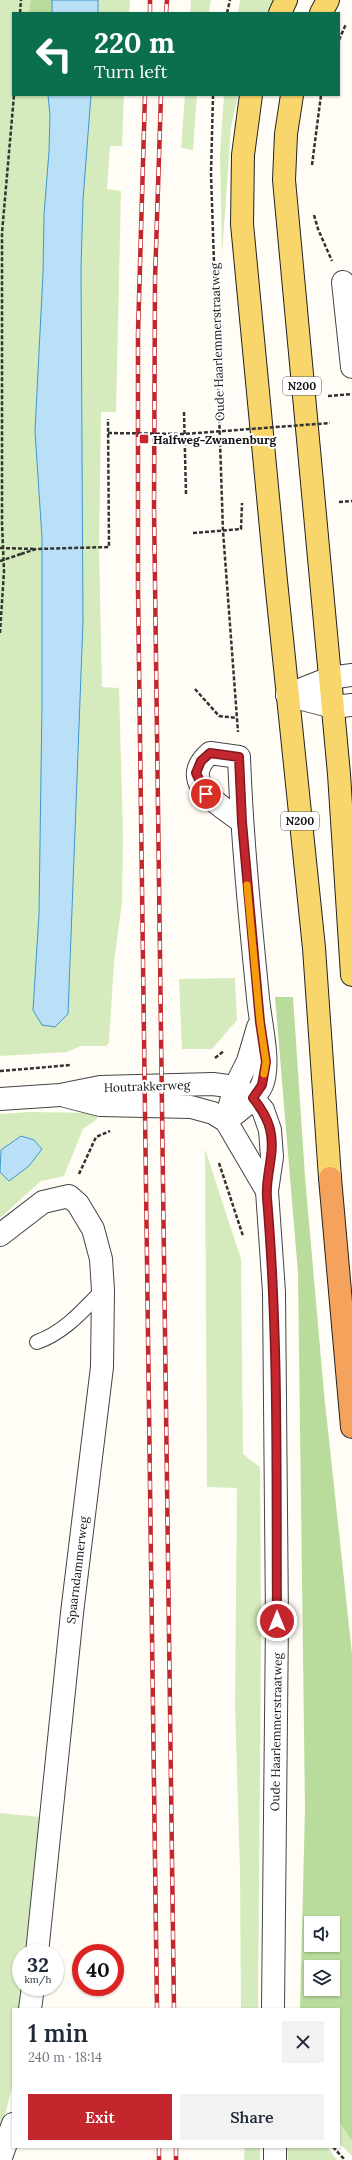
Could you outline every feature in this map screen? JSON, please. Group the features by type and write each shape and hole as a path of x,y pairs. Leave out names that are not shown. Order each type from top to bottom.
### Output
{"highway":[{"path":"330,1178 352,1427"}],"main road":[{"path":"280,12 286,0"},
{"path":"322,12 328,0"},
{"name":"N200","path":"252,96 243,155 242,224 287,695 317,987 330,1178"},
{"name":"N200","path":"292,96 286,134 284,180 330,678 342,706 342,815 352,975"}],"street":[{"path":"343,282 352,367"},
{"path":"287,695 330,678 352,675"},
{"path":"287,695 342,706"},
{"path":"226,1121 253,1098 262,1085 266,1062 260,1022 242,822 239,757 210,753 201,761 196,773 206,794 242,822"},
{"path":"226,1121 235,1087 248,1061 260,1022"},
{"name":"Houtrakkerweg","path":"0,1099 60,1095 100,1087 213,1084 235,1087"},
{"name":"Oude Haarlemmerstraatweg","path":"235,1087 253,1098 263,1110 270,1130 272,1157 267,1191 274,1292 276,1466 277,1621 273,2008"},
{"name":"Houtrakkerweg","path":"60,1095 100,1105 190,1107 213,1113 226,1121"},
{"name":"Oude Haarlemmerstraatweg","path":"226,1121 267,1191"},
{"path":"0,1236 43,1202 70,1196"},
{"name":"Spaarndammerweg","path":"38,1944 72,1613 102,1367 103,1290 101,1259 92,1229 78,1204 70,1196"},
{"path":"30,2008 32,1996"},
{"path":"0,2160 12,2127"},
{"path":"275,2148 275,2160"}],"lane":[{"path":"37,1342 52,1336 65,1327 103,1290"}],"path":[{"path":"20,12 21,0"},
{"path":"227,12 230,0"},
{"path":"340,38 347,20"},
{"path":"0,633 4,571 2,523 2,233 14,96"},
{"name":"Oude Haarlemmerstraatweg","path":"213,96 211,174 223,531 239,757"},
{"path":"312,168 321,96"},
{"path":"313,212 327,251 343,282"},
{"path":"328,403 327,396 352,394"},
{"path":"184,412 186,494"},
{"path":"0,548 36,549 109,547 108,419 108,425"},
{"path":"108,433 184,434 330,422"},
{"path":"336,497 337,502 352,501"},
{"path":"193,533 241,529 242,498"},
{"path":"0,561 36,549"},
{"path":"195,689 219,716 237,718"},
{"path":"0,1071 76,1065"},
{"path":"70,1196 96,1137 101,1134"},
{"path":"334,2148 345,2160"}],"green space":[{"path":"0,0 130,0 129,12 12,12 12,96 124,96 122,146 110,146 107,189 121,191 116,412 101,412 99,548 102,687 119,688 123,835 122,902 114,962 109,1043 106,1046 81,1046 67,1052 0,1056"},
{"path":"31,0 52,0 52,12 29,12"},
{"path":"191,0 211,0 209,12 190,12"},
{"path":"240,0 273,0 267,12 238,12"},
{"path":"185,96 197,96 193,150 181,148"},
{"path":"224,96 238,96 231,127 222,254 220,155"},
{"path":"235,978 237,1020 212,1049 182,1049 179,979"},
{"path":"275,997 293,997 305,1177 324,1393 352,1654 352,2141 340,2123 340,2008 300,2008 305,1809 298,1273"},
{"path":"29,1112 97,1113 97,1119 83,1129 64,1176 41,1181 0,1218 0,1172 10,1181 34,1140 21,1136 1,1150 0,1158 0,1114"},
{"path":"205,1149 241,1259 243,1454 260,1467 261,1636 258,2008 241,2008 240,1872 235,1705 237,1488 207,1487"},
{"path":"0,1813 40,1817 28,1944 12,1944 12,1996 23,1996 22,2008 12,2008 12,2087 0,2135"},
{"path":"340,2123 352,2141 352,2156 340,2144"},
{"path":"245,2148 260,2148 260,2160 244,2160"},
{"path":"287,2148 328,2148 337,2160 288,2160"}],"water":[{"path":"52,0 98,0 98,12 52,12"},
{"path":"48,96 91,96 83,200 81,268 83,622 68,1014 55,1027 42,1025 33,1010 39,914 42,703 42,538 35,431 43,273 44,215 50,116"},
{"path":"21,1136 34,1140 42,1149 29,1166 9,1181 0,1172 1,1150"}],"railway":[{"path":"150,0 150,12"},
{"path":"166,12 167,0"},
{"path":"145,96 138,333 138,588 157,2008"},
{"path":"161,96 155,280 154,507 174,2008"},
{"path":"159,2148 159,2160"},
{"path":"176,2148 176,2160"}],"slow traffic":[{"path":"247,885 260,1022 266,1062 264,1074"}],"place":[{"name":"Halfweg-Zwanenburg","path":"144,439"}],"route":[{"path":"206,794 196,773 201,761 210,753 239,757 242,822 260,1022 266,1062 262,1085 253,1098 263,1110 270,1130 272,1157 267,1191 274,1292 277,1621"}]}
